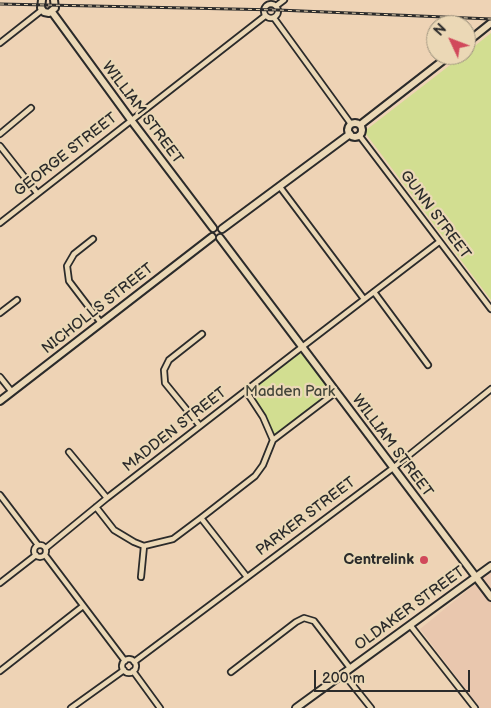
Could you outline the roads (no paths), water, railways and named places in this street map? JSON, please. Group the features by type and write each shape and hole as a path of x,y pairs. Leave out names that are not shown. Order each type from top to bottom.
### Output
{"street":[{"path":"42,0 40,5 42,10 47,13 52,12 56,5 54,0"},
{"path":"262,0 266,6"},
{"path":"276,6 284,0"},
{"path":"266,6 271,4 276,6"},
{"path":"266,6 264,10 265,16 274,18 351,124"},
{"path":"274,18 278,13 276,6"},
{"path":"0,43 42,10"},
{"name":"WILLIAM STREET","path":"52,12 213,228"},
{"name":"GEORGE STREET","path":"0,223 265,16"},
{"path":"476,35 491,23"},
{"path":"360,125 437,65"},
{"path":"0,134 31,108"},
{"path":"351,124 357,123 360,125"},
{"path":"350,134 348,130 351,124"},
{"path":"350,134 354,136 359,135 362,131 360,125"},
{"path":"222,229 350,134"},
{"name":"GUNN STREET","path":"359,135 491,309"},
{"path":"0,146 37,193"},
{"path":"280,187 364,299"},
{"path":"218,226 222,229 223,234 220,238 212,237 211,231 213,228 218,226"},
{"name":"NICHOLLS STREET","path":"0,401 212,237"},
{"name":"WILLIAM STREET","path":"220,238 491,597"},
{"path":"93,239 74,254 67,266 69,280 101,323"},
{"name":"MADDEN STREET","path":"46,548 96,506 439,242"},
{"path":"374,292 428,365"},
{"path":"0,314 17,300"},
{"path":"200,426 165,383 164,370 169,360 202,334"},
{"path":"0,377 12,392"},
{"name":"PARKER STREET","path":"134,662 393,468 491,389"},
{"path":"246,391 264,417 273,440"},
{"path":"96,506 114,530 134,542 144,546 172,539 255,476 263,465 273,440 336,392"},
{"path":"68,452 107,498"},
{"path":"0,495 38,545 46,548 44,555"},
{"path":"201,518 247,577"},
{"path":"36,555 34,551 38,545"},
{"path":"141,577 144,546"},
{"path":"0,583 36,555 44,555"},
{"path":"44,555 125,661"},
{"name":"OLDAKER STREET","path":"296,708 491,566"},
{"path":"0,670 83,606"},
{"path":"231,672 296,622 304,618 314,621 350,668"},
{"path":"410,624 475,708"},
{"path":"129,659 136,666 133,672 129,673 124,670 122,664 129,659"},
{"path":"71,708 124,670"},
{"path":"133,672 160,708"},
{"path":"344,673 371,708"}],"railway":[{"path":"0,4 278,10 491,19"}],"place":[{"name":"Centrelink","path":"424,560"}],"park label":[{"name":"Madden Park","path":"290,392"}]}
